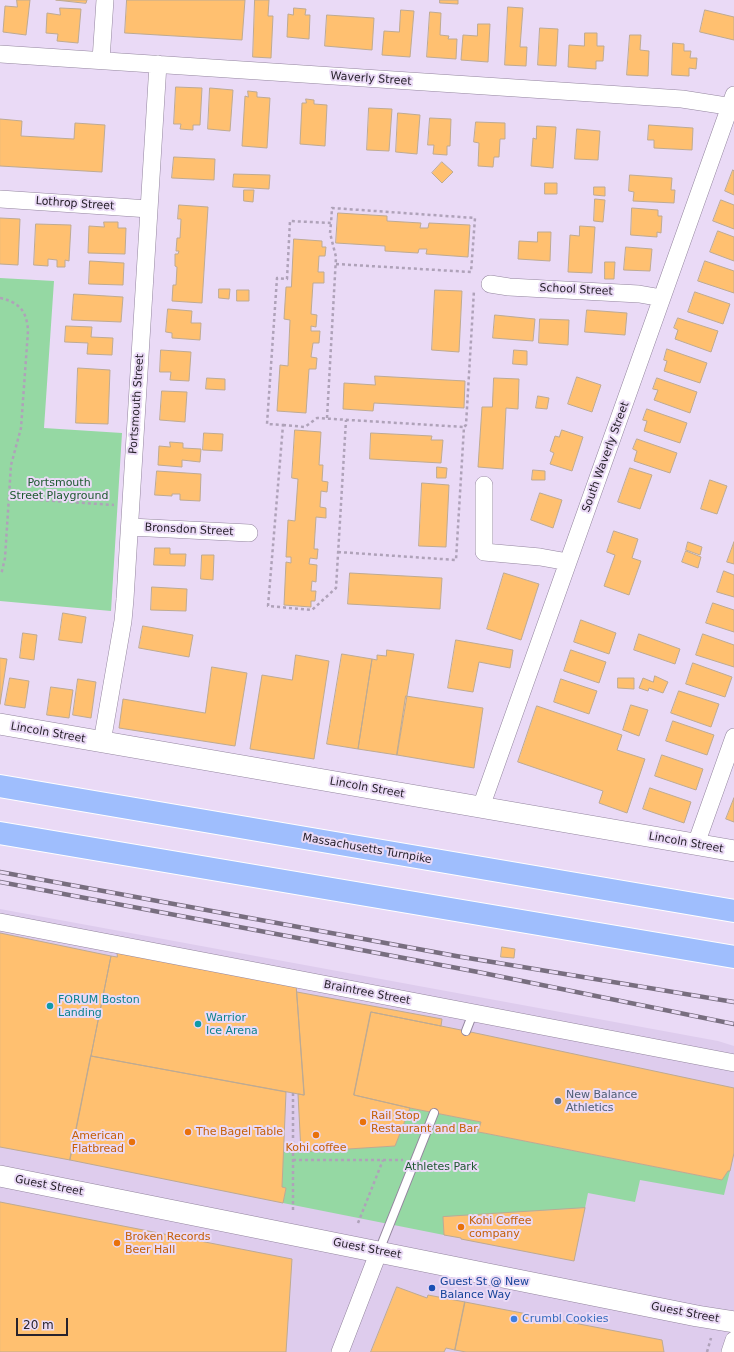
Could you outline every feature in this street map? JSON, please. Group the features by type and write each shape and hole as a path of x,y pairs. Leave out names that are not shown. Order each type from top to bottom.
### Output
{"highway":[{"name":"Massachusetts Turnpike","path":"0,786 734,911"},
{"path":"0,833 734,957"}],"street":[{"path":"101,60 105,0"},
{"name":"Waverly Street","path":"0,54 733,103"},
{"name":"Portsmouth Street","path":"102,742 124,610 158,64"},
{"name":"South Waverly Street","path":"481,807 733,103"},
{"name":"Lothrop Street","path":"0,199 149,209"},
{"name":"School Street","path":"482,285 639,294 662,298"},
{"path":"484,485 484,552 540,557 568,562"},
{"name":"Bronsdon Street","path":"130,527 249,534"},
{"name":"Lincoln Street","path":"0,724 734,851"},
{"path":"696,844 734,737"},
{"name":"Braintree Street","path":"0,922 734,1063"},
{"name":"Guest Street","path":"0,1176 697,1316 734,1322"},
{"path":"340,1352 379,1251"},
{"path":"730,1352 734,1340"}],"lane":[{"path":"466,1031 473,1013"},
{"path":"379,1251 434,1113"}],"path":[{"path":"327,418 336,264 336,255 330,233 332,208 474,218 471,272 336,264"},
{"path":"331,224 290,221 286,278 277,278 266,424 305,427 317,418 327,418 464,427"},
{"path":"338,552 456,560 464,427 466,425 482,285"},
{"path":"0,298 12,302 21,308 25,314 28,325 21,428 12,460 5,558 0,574"},
{"path":"283,425 268,606 312,610 336,588 346,420"},
{"path":"10,498 120,506"},
{"path":"292,1093 293,1210"},
{"path":"293,1160 415,1160"},
{"path":"358,1223 383,1160"},
{"path":"707,1352 710,1340"}],"shaded area":[{"path":"0,909 718,1041 734,1046 734,1352 0,1352"}],"green space":[{"name":"Portsmouth Street Playground","path":"0,278 54,281 44,428 122,433 111,611 0,601"},
{"name":"Athletes Park","path":"410,1108 481,1122 479,1132 722,1180 728,1171 730,1171 724,1195 640,1180 635,1202 588,1193 585,1208 443,1217 444,1235 283,1203 286,1188 282,1187 283,1152 395,1146"}],"building":[{"path":"17,0 30,0 26,35 3,32 5,6 17,7"},
{"path":"56,0 87,0 86,3"},
{"path":"127,0 245,0 242,40 125,33"},
{"path":"255,0 269,0 268,16 273,16 271,58 253,57"},
{"path":"440,0 458,0 458,4 440,3"},
{"path":"508,7 523,8 520,47 527,47 526,66 505,65"},
{"path":"60,8 81,9 78,43 57,41 58,34 46,33 47,13 60,15"},
{"path":"294,8 306,9 305,15 310,15 309,39 287,37 288,14 293,15"},
{"path":"401,10 414,11 410,57 382,55 384,31 399,32"},
{"path":"705,10 734,17 734,40 700,32"},
{"path":"430,12 441,13 440,35 449,36 448,39 457,39 456,59 427,57"},
{"path":"327,15 374,18 372,50 325,46"},
{"path":"478,24 490,24 488,62 461,60 463,35 477,36"},
{"path":"540,28 558,29 556,66 538,65"},
{"path":"585,33 597,33 597,46 604,46 603,61 596,61 596,69 568,67 569,45 584,46"},
{"path":"630,35 641,35 640,50 649,51 648,76 627,75"},
{"path":"673,43 684,44 684,51 691,51 690,58 697,58 696,69 689,68 689,76 672,75"},
{"path":"176,87 202,88 200,125 193,125 193,130 180,129 181,124 174,124"},
{"path":"210,88 233,90 230,131 208,129"},
{"path":"248,91 257,92 257,97 270,98 267,148 242,146 245,96 248,97"},
{"path":"306,99 314,100 314,104 327,105 325,146 300,144 302,103 306,103"},
{"path":"369,108 392,109 389,151 367,150"},
{"path":"398,113 420,115 417,154 396,152"},
{"path":"430,118 451,119 450,146 447,146 447,155 433,154 434,145 428,145"},
{"path":"0,119 22,121 21,136 74,139 75,123 105,125 102,172 0,166"},
{"path":"476,122 505,123 505,139 500,139 499,157 494,157 493,167 478,166 479,143 474,142"},
{"path":"649,125 693,128 692,150 654,148 654,140 648,140"},
{"path":"537,126 556,127 553,168 531,166 533,138 536,139"},
{"path":"577,129 600,131 598,160 575,159"},
{"path":"174,157 215,159 214,180 172,178"},
{"path":"442,162 453,172 442,183 432,173"},
{"path":"733,170 734,171 734,195 725,191"},
{"path":"234,174 270,175 269,189 233,187"},
{"path":"630,175 672,178 671,190 675,190 674,203 633,201 634,192 629,191"},
{"path":"545,183 557,183 557,194 545,194"},
{"path":"594,187 605,187 605,196 594,195"},
{"path":"244,190 254,190 253,202 244,201"},
{"path":"595,199 605,200 603,222 594,221"},
{"path":"721,200 734,205 734,229 713,221"},
{"path":"179,205 208,207 202,303 172,301 173,285 176,285 177,267 175,266 175,254 178,254 179,251 176,251 177,238 180,238 181,219 178,219"},
{"path":"632,208 658,210 658,216 662,216 661,233 657,232 657,237 631,235"},
{"path":"338,213 387,216 387,221 421,223 420,228 428,228 429,223 470,225 468,257 426,254 427,249 419,249 418,253 385,251 385,246 336,243"},
{"path":"0,218 20,219 18,265 0,264"},
{"path":"104,222 118,222 118,228 126,228 125,254 88,253 89,226 104,227"},
{"path":"36,224 71,225 69,261 65,260 65,267 57,267 57,260 48,259 48,266 34,265"},
{"path":"580,226 595,227 592,273 568,272 570,235 579,236"},
{"path":"718,231 734,237 734,261 710,252"},
{"path":"538,232 551,232 550,261 518,259 519,241 537,242"},
{"path":"294,239 322,241 322,247 326,247 325,256 319,256 318,272 324,272 324,283 313,283 311,314 317,315 316,327 311,326 311,331 320,331 319,343 313,343 311,357 317,358 316,369 309,369 306,413 277,411 280,365 288,366 290,320 284,319 286,287 291,287"},
{"path":"626,247 652,249 650,271 624,270"},
{"path":"90,261 124,263 123,285 89,284"},
{"path":"705,261 734,271 734,293 698,281"},
{"path":"605,262 615,262 614,279 605,279"},
{"path":"219,289 230,289 229,299 219,298"},
{"path":"237,290 249,290 249,301 237,301"},
{"path":"435,290 462,291 459,352 432,350"},
{"path":"695,292 730,304 723,324 688,312"},
{"path":"74,294 123,297 121,322 72,320"},
{"path":"168,309 192,311 191,323 201,323 200,340 172,338 172,333 166,332"},
{"path":"587,310 627,313 625,335 585,332"},
{"path":"495,315 535,319 533,341 493,338"},
{"path":"678,318 718,331 711,352 675,339 678,330 674,328"},
{"path":"540,319 569,320 568,345 539,343"},
{"path":"66,326 92,327 91,337 113,338 112,355 87,354 88,343 65,342"},
{"path":"667,349 707,363 700,383 664,371 667,361 664,360"},
{"path":"161,350 191,352 189,381 170,380 171,372 160,372"},
{"path":"514,350 527,351 527,365 513,364"},
{"path":"78,368 110,370 108,424 76,423"},
{"path":"375,376 465,381 464,408 374,403 373,411 343,409 344,383 375,385"},
{"path":"577,377 601,385 592,412 568,404"},
{"path":"207,378 225,379 225,390 206,389"},
{"path":"494,378 519,379 518,409 506,408 503,469 478,467 482,407 492,407"},
{"path":"657,378 697,392 690,413 654,400 658,390 653,389"},
{"path":"162,391 187,392 185,422 160,420"},
{"path":"538,396 549,398 547,409 536,408"},
{"path":"647,409 687,423 680,443 644,431 647,421 643,420"},
{"path":"295,430 321,432 319,465 323,465 322,481 328,482 327,492 321,491 320,507 326,508 326,518 316,517 314,549 318,549 317,559 310,558 309,564 317,565 316,582 312,581 311,591 316,591 315,601 311,601 311,607 284,605 286,562 291,563 291,557 286,557 288,520 295,521 298,479 292,478"},
{"path":"562,430 583,437 572,471 550,464 554,453 550,451 555,436 559,437"},
{"path":"204,433 223,434 222,451 203,450"},
{"path":"371,433 432,436 431,440 443,440 441,463 370,459"},
{"path":"637,439 677,453 670,473 634,461 637,451 633,449"},
{"path":"170,442 183,443 183,448 201,449 200,462 182,460 182,467 158,465 159,446 170,447"},
{"path":"437,467 447,468 446,478 437,478"},
{"path":"630,468 652,475 640,509 618,502"},
{"path":"533,470 545,471 545,480 532,480"},
{"path":"157,471 201,474 200,501 180,500 180,494 172,494 172,496 155,495"},
{"path":"710,480 727,486 717,514 701,509"},
{"path":"422,483 449,485 446,547 419,546"},
{"path":"540,493 562,500 553,528 531,520"},
{"path":"614,531 638,539 632,558 641,561 629,595 604,586 615,555 607,552"},
{"path":"688,542 702,547 700,555 686,550"},
{"path":"734,542 734,564 727,562"},
{"path":"155,548 170,548 170,554 186,554 185,566 154,565"},
{"path":"686,551 701,557 698,568 682,562"},
{"path":"202,555 214,555 213,580 201,579"},
{"path":"724,571 734,575 734,597 717,592"},
{"path":"350,573 442,578 440,609 348,604"},
{"path":"504,573 539,584 521,640 487,629"},
{"path":"152,587 187,589 186,611 151,610"},
{"path":"713,603 734,610 734,632 706,623"},
{"path":"63,613 86,617 82,643 59,640"},
{"path":"581,620 616,633 609,654 574,642"},
{"path":"143,626 193,635 189,657 139,648"},
{"path":"23,633 37,635 34,660 20,658"},
{"path":"639,634 680,649 675,664 634,650"},
{"path":"703,634 734,645 734,667 696,655"},
{"path":"456,640 513,650 510,668 479,662 473,692 448,688"},
{"path":"387,650 414,654 397,755 358,749 372,659 377,660 377,655 386,656"},
{"path":"571,650 606,662 599,683 564,671"},
{"path":"342,654 372,659 358,749 327,744"},
{"path":"296,655 329,661 314,759 250,749 262,675 292,680"},
{"path":"0,658 7,659 0,704"},
{"path":"693,663 732,677 725,697 686,684"},
{"path":"212,667 247,673 235,746 119,728 123,699 205,713"},
{"path":"655,676 668,682 663,693 649,688 648,691 639,688 643,678 653,682"},
{"path":"10,678 29,681 25,708 5,705"},
{"path":"618,678 634,678 634,689 618,688"},
{"path":"78,679 96,682 91,718 73,715"},
{"path":"561,679 597,691 589,714 554,702"},
{"path":"51,687 73,690 69,718 47,715"},
{"path":"679,691 719,704 711,727 671,713"},
{"path":"406,696 483,708 474,768 397,755"},
{"path":"631,705 648,710 639,736 623,730"},
{"path":"537,706 622,735 617,750 645,759 627,813 599,803 603,791 518,762"},
{"path":"673,721 714,735 707,755 666,741"},
{"path":"662,755 703,769 696,790 655,776"},
{"path":"650,788 691,802 684,823 643,809"},
{"path":"734,798 734,822 726,819"},
{"name":"FORUM Boston Landing","path":"0,933 111,956 70,1160 0,1147"},
{"path":"502,947 515,949 514,958 501,957"},
{"name":"Warrior Ice Arena","path":"117,948 296,984 304,1095 91,1056 111,956 117,957"},
{"path":"297,992 442,1019 441,1026 371,1012 354,1095 410,1108 395,1146 301,1152 298,1094 304,1095"},
{"name":"New Balance Athletics","path":"371,1012 734,1088 734,1153 730,1171 728,1171 722,1180 478,1132 481,1122 354,1095"},
{"path":"91,1056 286,1092 282,1187 286,1188 283,1203 70,1160"},
{"path":"0,1202 292,1259 286,1352 0,1352"},
{"path":"585,1208 574,1261 444,1235 443,1217"},
{"path":"397,1287 427,1298 428,1295 465,1302 455,1350 446,1348 444,1352 371,1352"},
{"path":"465,1302 662,1340 664,1352 466,1352 455,1350"}],"railway":[{"path":"0,872 456,956 734,1002"},
{"path":"0,882 478,972 734,1024"}],"place":[{"name":"FORUM Boston Landing","path":"50,1006"},
{"name":"Warrior Ice Arena","path":"198,1024"},
{"name":"New Balance Athletics","path":"558,1101"},
{"name":"Rail Stop Restaurant and Bar","path":"363,1122"},
{"name":"The Bagel Table","path":"188,1132"},
{"name":"Kohi coffee","path":"316,1135"},
{"name":"American Flatbread","path":"132,1142"},
{"name":"Kohi Coffee company","path":"461,1227"},
{"name":"Broken Records Beer Hall","path":"117,1243"},
{"name":"Guest St @ New Balance Way","path":"432,1288"},
{"name":"Crumbl Cookies","path":"514,1319"}]}
